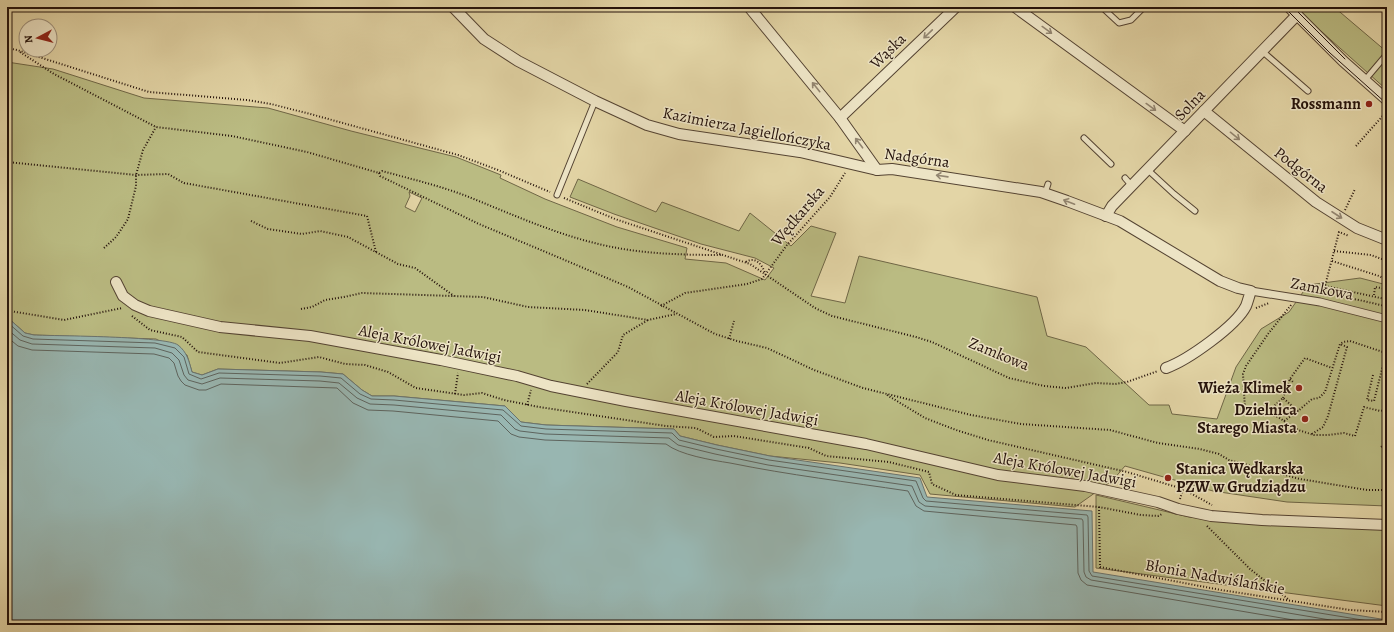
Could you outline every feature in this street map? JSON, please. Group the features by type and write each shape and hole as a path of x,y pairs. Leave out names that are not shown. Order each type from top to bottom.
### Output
{"street":[{"name":"Kazimierza Jagiellończyka","path":"453,7 484,39 518,61 595,101 647,125 679,134 800,152 877,172"},
{"name":"Nadgórna","path":"749,7 840,118 877,172 892,169 995,186 1047,189 1106,216"},
{"name":"Wąska","path":"840,118 956,7"},
{"path":"1015,7 1185,131"},
{"path":"1289,7 1387,100"},
{"name":"Solna","path":"1106,216 1112,206 1296,15"},
{"name":"Podgórna","path":"1204,111 1316,202 1357,228 1387,240"},
{"name":"Zamkowa","path":"1106,216 1120,221 1220,281 1238,288 1330,304 1387,319"},
{"name":"Aleja Królowej Jadwigi","path":"116,282 122,296 135,305 149,311 220,327 310,336 459,363 579,392 866,444 998,475 1085,486 1158,502 1178,509 1211,516 1262,520 1387,525"},
{"path":"1166,368 1195,353 1239,316 1245,307 1251,291"}],"lane":[{"path":"1105,10 1119,24 1131,20 1144,7"},
{"path":"1262,51 1308,91"},
{"path":"1365,80 1387,54"},
{"path":"558,196 595,101"},
{"path":"1084,138 1111,164"},
{"path":"1148,170 1195,211"},
{"path":"1124,178 1132,186"}],"path":[{"path":"7,48 149,92 247,100 271,104 458,155 615,218 746,262 758,268 765,274"},
{"path":"17,50 54,74 156,127 232,136 307,152 379,173 382,171 433,184 550,230 606,245 694,255 722,255"},
{"path":"1356,146 1387,111"},
{"path":"104,248 116,236 128,219 136,186 136,175 143,150 156,127"},
{"path":"7,162 136,175 168,174 184,183 367,216 376,252"},
{"name":"Wędkarska","path":"765,274 786,246 830,196 846,172"},
{"path":"379,173 380,176 479,224 628,287 715,334 768,348 814,370 863,388 971,415 1021,424 1110,430 1158,443 1219,454 1229,460 1300,479 1367,490 1387,490"},
{"path":"1341,218 1355,189"},
{"path":"251,221 268,229 281,232 302,234 320,231 348,237 398,264 415,268 455,297"},
{"path":"1324,289 1339,232 1344,234"},
{"path":"1334,251 1371,255 1387,261"},
{"path":"661,306 685,293 747,284 762,279 765,274 763,267 753,260 746,262"},
{"path":"1332,262 1379,276 1387,280"},
{"name":"Zamkowa","path":"765,274 815,308 832,316 932,342 1010,378 1044,386 1066,388 1096,383 1115,384 1127,382 1166,368"},
{"path":"1325,286 1385,299 1385,306 1339,297"},
{"path":"1374,296 1375,287 1387,290"},
{"path":"301,309 312,307 325,300 344,298 362,293 483,297 528,306 585,310 648,320"},
{"path":"1296,298 1268,334 1246,366 1243,374 1245,409 1249,413 1265,413 1278,417 1298,430 1320,436 1344,433 1355,436 1364,407 1380,411 1387,410"},
{"path":"7,307 10,311 64,320 121,308 150,330 182,338 198,352 280,363 319,357 345,364 365,365 388,372 416,388 464,395 482,393 527,405 666,426 696,428 714,437 734,436 809,448 826,456 889,462 929,472 932,484 956,495 1099,507 1141,516 1158,516 1178,509"},
{"path":"579,392 618,352 623,335 648,320 677,314"},
{"path":"729,338 734,321"},
{"path":"1284,421 1312,399 1320,398 1325,392 1340,344 1343,342 1350,341 1386,353 1374,401 1367,400 1373,375"},
{"path":"1312,434 1323,427 1328,416 1346,346 1340,344"},
{"path":"1265,413 1283,398 1290,379 1305,358 1332,368"},
{"path":"455,394 459,363"},
{"path":"1290,379 1293,382"},
{"path":"527,405 534,381"},
{"path":"885,394 925,418 956,430 988,440 1127,472 1183,489 1214,507"},
{"path":"1283,398 1298,411"},
{"path":"1382,447 1387,443"},
{"path":"1181,497 1183,489"},
{"name":"Błonia Nadwiślańskie","path":"1099,507 1100,568 1290,601 1350,610 1387,612"},
{"path":"1194,512 1250,569 1290,601"}],"green space":[{"path":"1294,7 1334,7 1387,52 1387,90"},
{"path":"7,62 53,69 144,98 268,108 351,131 456,157 501,175 500,178 545,199 617,227 687,248 685,259 726,263 765,280 774,268 755,258 701,244 570,197 578,179 656,212 662,202 739,231 750,213 791,246 811,226 836,233 811,296 845,303 859,256 1037,297 1047,336 1086,347 1149,405 1169,405 1172,414 1217,419 1236,367 1261,329 1289,312 1308,285 1360,278 1387,285 1387,506 1287,502 1213,491 1125,466 1113,480 1075,507 930,494 920,475 840,463 770,456 680,436 674,429 546,425 521,422 505,406 394,396 372,396 362,390 343,374 218,369 202,375 192,372 187,355 156,339 34,335 25,333 7,317","holes":["409,192 422,198 415,212 405,207 410,196"]},
{"path":"1096,495 1189,517 1243,522 1387,530 1387,606 1096,568"}],"water":[{"path":"7,317 25,333 34,335 133,338 169,342 178,345 184,351 189,360 192,372 202,375 218,369 343,374 362,390 372,396 394,396 505,406 521,422 546,425 674,429 680,436 770,456 920,478 927,497 1092,511 1093,572 1387,620 1387,625 7,625"}],"tram line":[{"path":"1284,7 1330,53 1387,104"},
{"path":"1293,7 1345,59"}],"place":[{"name":"Rossmann","path":"1369,104"},
{"name":"Wieża Klimek","path":"1299,388"},
{"name":"Dzielnica Starego Miasta","path":"1305,419"},
{"name":"Stanica Wędkarska PZW w Grudziądzu","path":"1168,478"}]}
